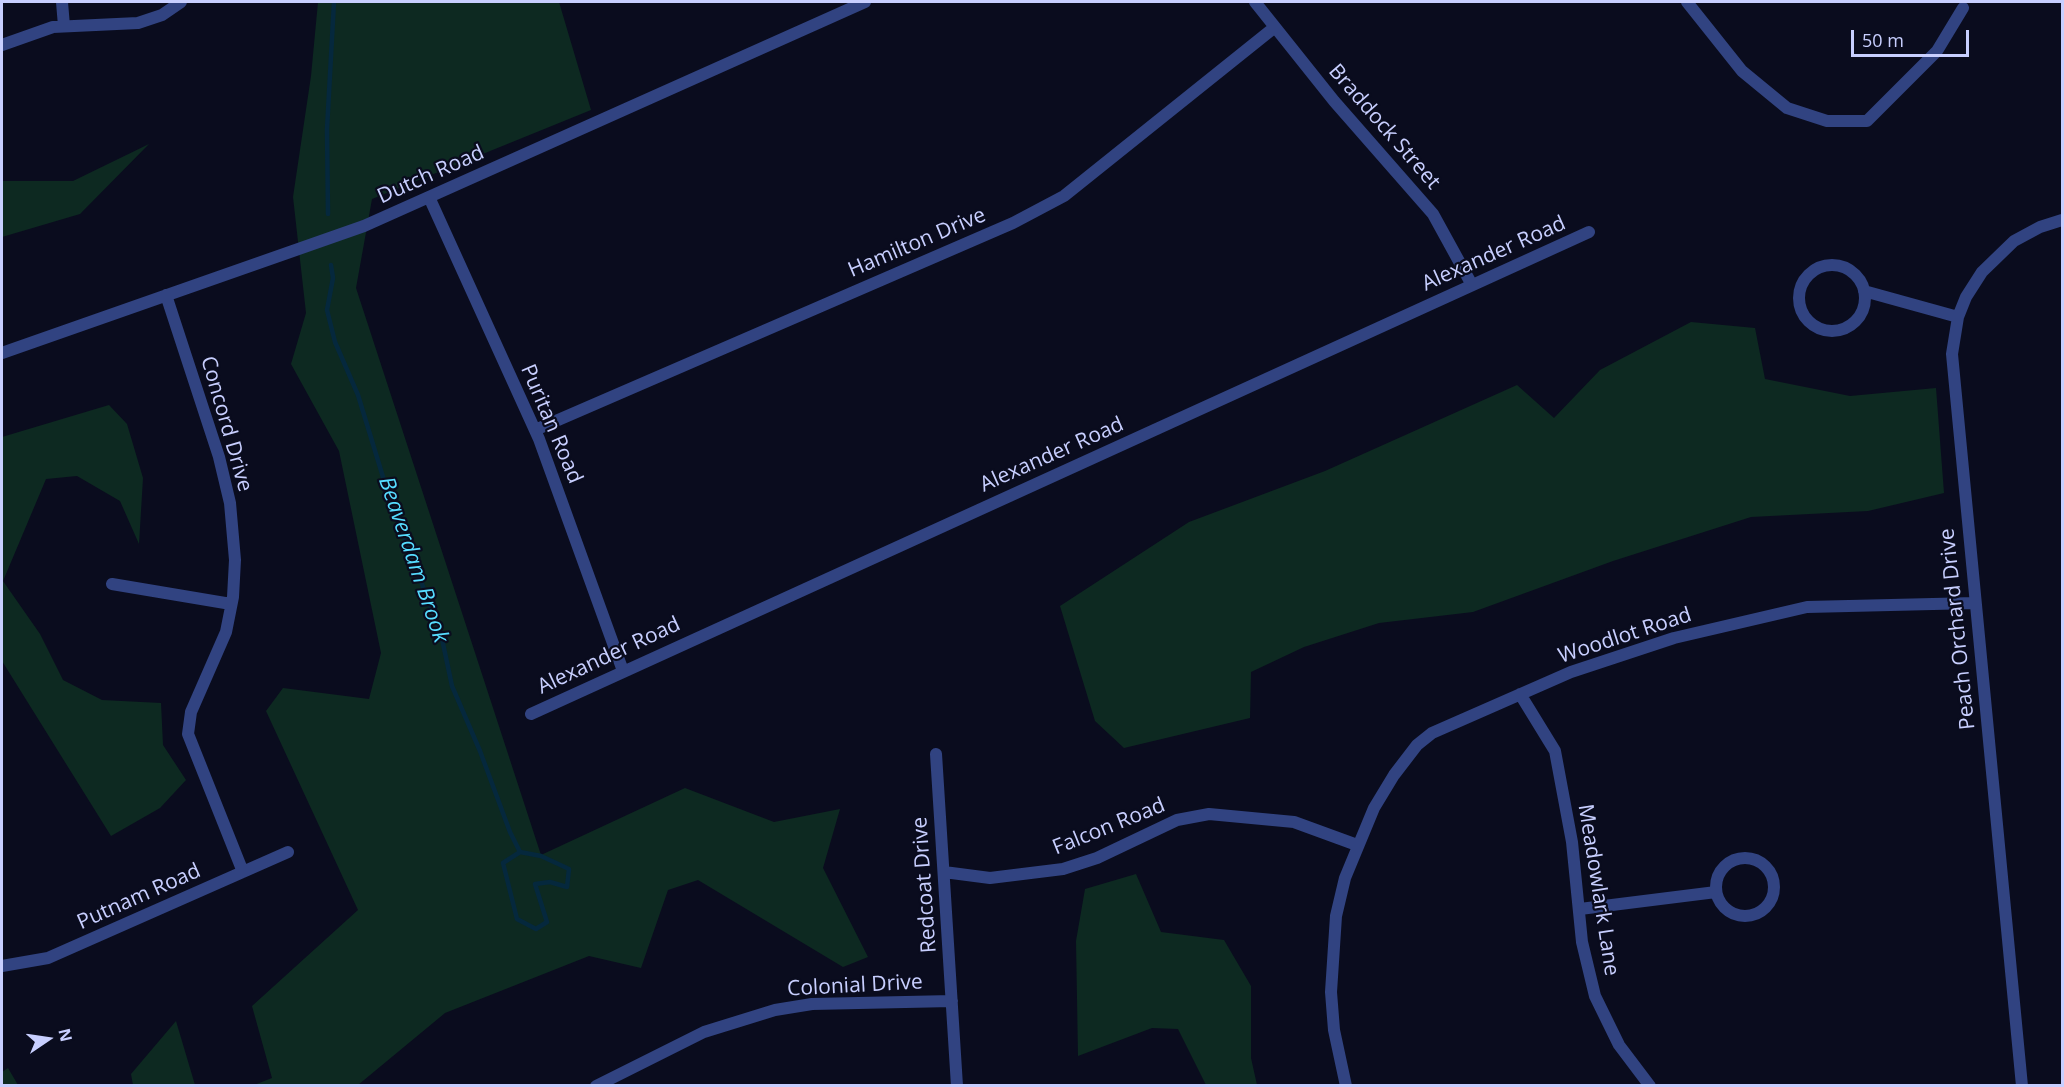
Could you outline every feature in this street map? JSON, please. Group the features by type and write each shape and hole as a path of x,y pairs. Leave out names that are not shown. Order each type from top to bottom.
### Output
{"street":[{"path":"62,2 64,26"},
{"path":"2,45 35,32 64,26 138,23 162,15 181,2"},
{"name":"Dutch Road","path":"2,353 363,226 865,2"},
{"name":"Braddock Street","path":"1255,2 1334,101 1433,214 1472,285"},
{"path":"1687,2 1742,71 1787,108 1827,121 1867,121 1936,51 1964,8"},
{"name":"Hamilton Drive","path":"535,430 1013,223 1064,196 1275,27"},
{"name":"Puritan Road","path":"429,197 535,430 624,671"},
{"name":"Peach Orchard Drive","path":"2022,1086 1953,369 1953,339 1958,317 1973,284 1996,256 2026,234 2062,220"},
{"name":"Alexander Road","path":"531,714 1588,232"},
{"path":"1864,291 1863,308 1859,317 1840,330 1819,328 1804,315 1800,305 1799,295 1807,276 1825,266 1835,265 1854,273 1864,291 1958,317"},
{"name":"Concord Drive","path":"166,295 219,457 230,503 235,560 226,632 191,712 188,734 243,872"},
{"path":"112,584 231,604"},
{"name":"Woodlot Road","path":"1347,1086 1334,1030 1332,953 1339,906 1357,845 1374,808 1394,775 1417,745 1432,733 1571,672 1664,641 1758,617 1807,607 1975,603"},
{"name":"Meadowlark Lane","path":"1520,694 1555,751 1572,842 1582,942 1595,996 1619,1045 1650,1086"},
{"name":"Redcoat Drive","path":"936,754 957,1086"},
{"name":"Falcon Road","path":"944,872 990,878 1064,869 1097,858 1177,820 1209,814 1294,822 1357,845"},
{"name":"Putnam Road","path":"2,966 48,958 288,852"},
{"path":"1753,859 1764,865 1773,880 1772,898 1760,912 1751,915 1731,912 1724,907 1716,892 1721,870 1736,860 1753,859"},
{"path":"1580,909 1716,892"},
{"name":"Colonial Drive","path":"596,1086 704,1032 775,1010 812,1004 952,1001"}],"green space":[{"path":"318,2 559,2 591,110 372,199 356,288 541,855 685,788 774,822 840,809 823,868 868,957 843,967 698,880 668,890 641,968 589,956 445,1013 358,1085 254,1085 272,1078 252,1006 358,910 266,711 283,688 369,699 381,653 339,451 291,364 306,313 293,197 311,76"},
{"path":"149,144 80,214 2,237 2,181 73,181"},
{"path":"1691,322 1755,328 1765,379 1850,396 1936,388 1944,493 1868,511 1751,517 1613,561 1473,612 1379,623 1304,647 1251,672 1250,718 1124,748 1095,721 1060,606 1189,522 1325,471 1517,385 1554,418 1600,370"},
{"path":"109,405 127,424 143,478 139,544 120,501 77,476 46,479 3,581 40,634 63,680 102,700 161,703 163,745 186,780 160,808 111,836 2,661 2,437"},
{"path":"1136,874 1161,932 1224,940 1251,986 1251,1058 1257,1085 1206,1085 1178,1029 1152,1028 1078,1056 1076,941 1085,889"},
{"path":"176,1021 195,1085 133,1085 131,1074"},
{"path":"8,1068 18,1085 2,1085 2,1072"}],"waterway":[{"name":"Beaverdam Brook","path":"328,214 327,129 334,2"},
{"name":"Beaverdam Brook","path":"331,265 333,278 327,310 335,342 358,395 390,500 441,634 452,686 520,852"},
{"path":"520,852 541,856 569,869 567,887 550,882 535,884 547,922 536,929 517,919 503,863 520,852"}]}
